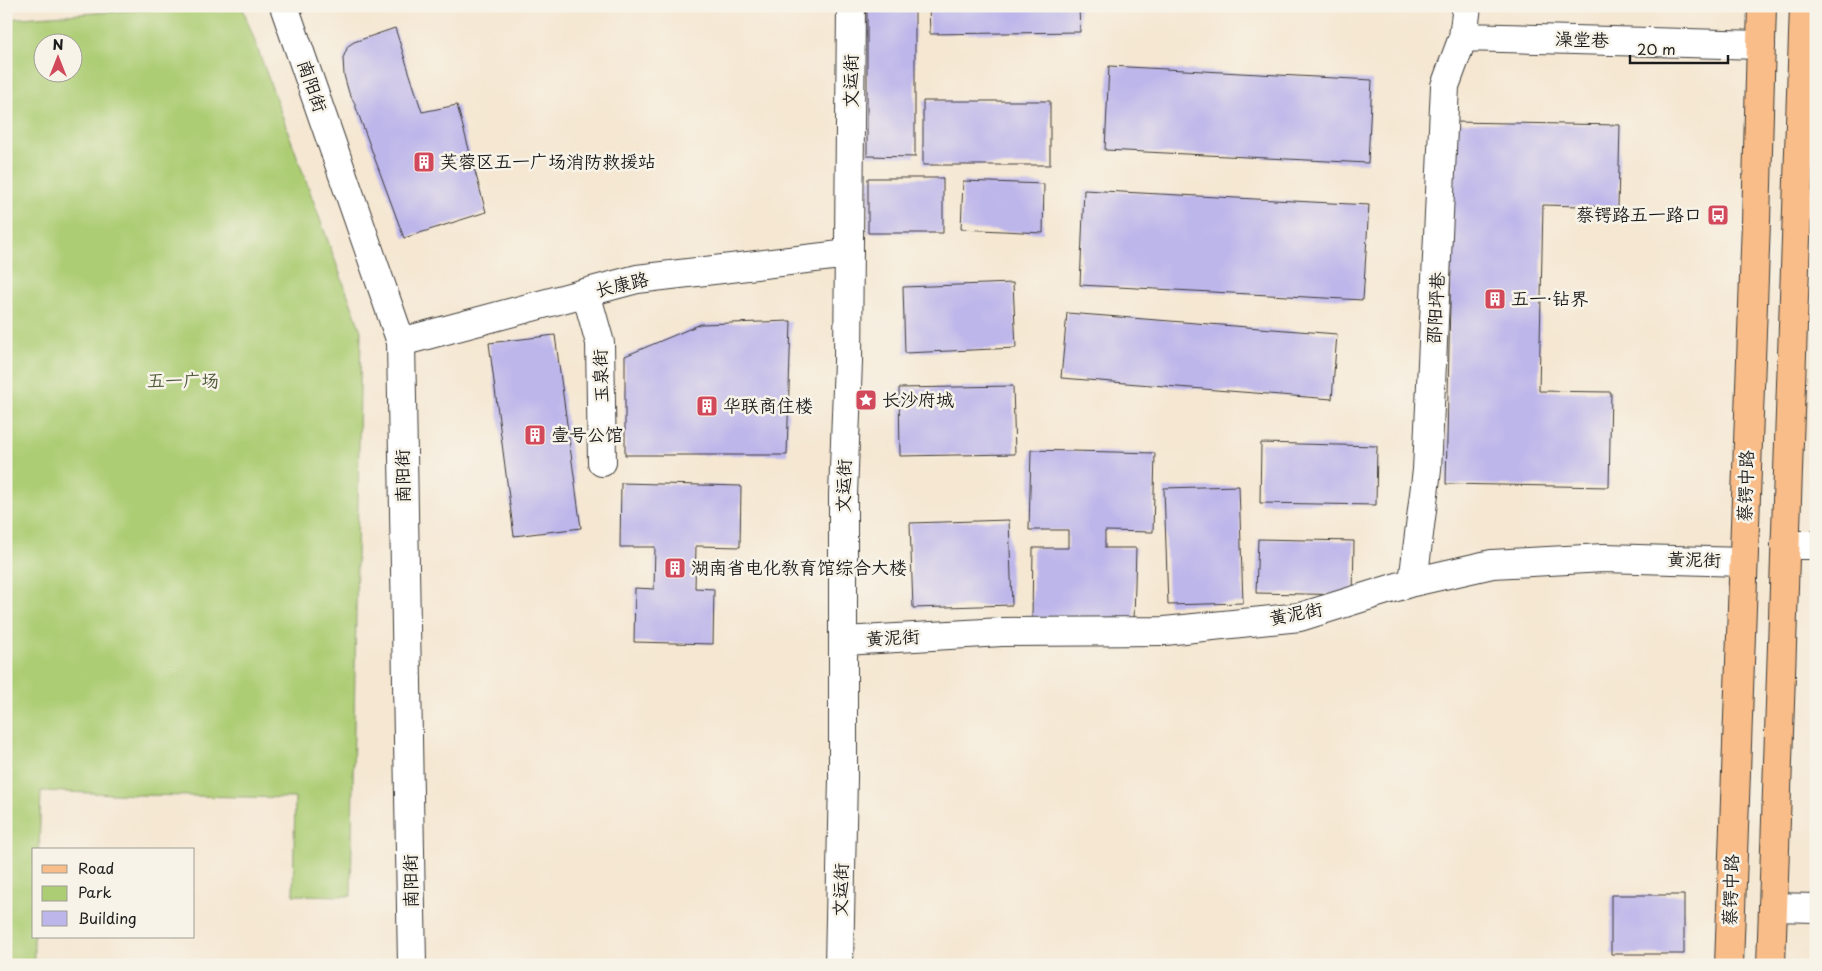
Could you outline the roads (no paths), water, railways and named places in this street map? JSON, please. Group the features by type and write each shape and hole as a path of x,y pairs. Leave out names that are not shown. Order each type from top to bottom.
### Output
{"main road":[{"name":"蔡锷中路","path":"1729,965 1762,6"},
{"path":"1771,965 1804,6"}],"street":[{"name":"南阳街","path":"284,6 401,342 412,965"},
{"name":"文运街","path":"839,965 843,778 843,496 849,254 851,6"},
{"name":"邵阳坪巷","path":"1412,582 1427,470 1445,86 1464,37 1467,6"},
{"name":"澡堂巷","path":"1464,37 1761,45"},
{"name":"长康路","path":"401,342 637,279 849,254"},
{"name":"玉泉街","path":"586,293 600,343 602,462"},
{"path":"1785,545 1816,545"},
{"name":"黄泥街","path":"844,641 1002,632 1165,631 1300,617 1412,582 1492,564 1604,558 1743,562"},
{"path":"1773,907 1816,908"}],"place":[{"name":"芙蓉区五一广场消防救援站","path":"424,162"},
{"name":"蔡锷路五一路口","path":"1718,215"},
{"name":"五一·钻界","path":"1495,299"},
{"name":"长沙府城","path":"866,400"},
{"name":"华联商住楼","path":"707,406"},
{"name":"壹号公馆","path":"535,435"},
{"name":"湖南省电化教育馆综合大楼","path":"675,568"}],"park label":[{"name":"五一广场","path":"183,381"}]}
